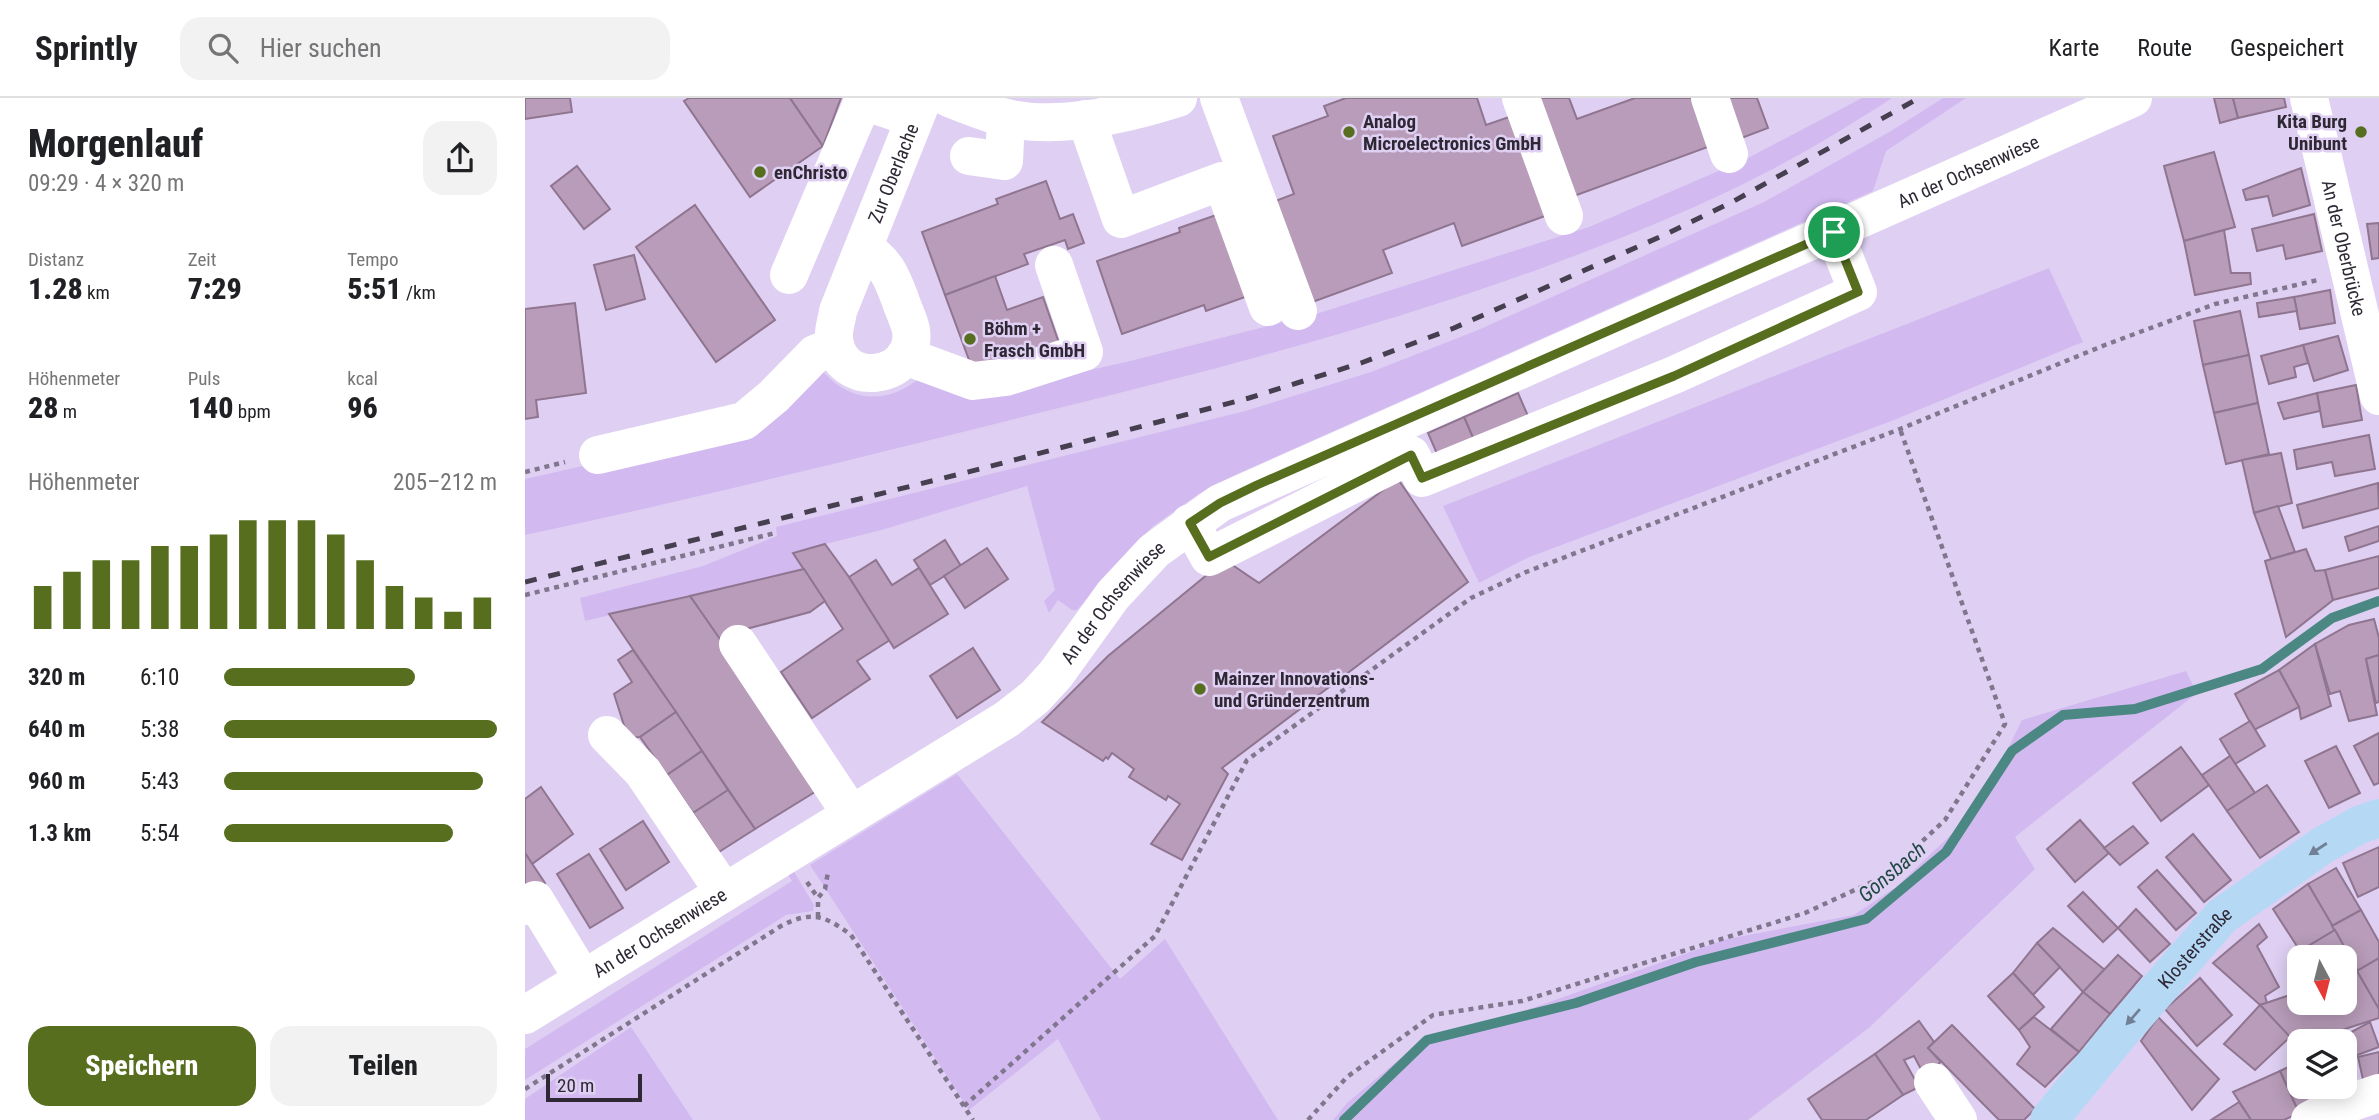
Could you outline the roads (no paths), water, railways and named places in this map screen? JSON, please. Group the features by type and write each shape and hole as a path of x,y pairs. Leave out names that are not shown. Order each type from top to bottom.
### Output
{"main road":[{"name":"Klosterstraße","path":"2049,1120 2222,916 2323,845 2358,825 2379,818"}],"street":[{"path":"949,98 1006,118 1035,121 1086,119 1149,107 1178,98"},
{"path":"1086,119 1121,219 1222,181 1283,309 1219,98"},
{"path":"1247,98 1283,198"},
{"path":"1710,98 1729,154"},
{"name":"An der Ochsenwiese","path":"525,1015 1007,719 1056,674 1114,595 1154,551 1220,503 2133,98"},
{"name":"An der Oberbrücke","path":"2309,98 2379,396"},
{"path":"789,275 863,101 918,108"},
{"path":"1505,105 1565,216"},
{"name":"Zur Oberlache","path":"835,345 838,312 918,108"},
{"path":"969,156 1004,162 1006,118"},
{"path":"1190,523 1209,557 1411,455 1422,478 1674,376 1858,292 1834,232"},
{"name":"Zur Oberlache","path":"864,247 880,259 891,275 911,330 910,344 905,356"},
{"path":"598,455 744,421 815,354 835,345 842,359 854,370 867,374 880,373 895,366 905,356 973,381 1006,377 1084,352 1054,265"},
{"path":"737,644 851,814"},
{"path":"607,735 643,772 724,892"},
{"path":"525,906 535,900 583,979"},
{"path":"1933,1082 1958,1120"},
{"path":"2310,1120 2329,1110 2379,1093"}],"waterway":[{"name":"Gonsbach","path":"1344,1120 1427,1040 1576,1003 1696,962 1866,919 1946,852 2012,751 2063,715 2135,709 2262,669 2332,618 2379,601"}],"railway":[{"path":"525,582 980,469 1249,398 1361,363 1454,328 1662,236 1734,201 1919,98"}],"place":[{"name":"Analog Microelectronics GmbH","path":"1349,132"},
{"name":"Kita Burg Unibunt","path":"2361,132"},
{"name":"enChristo","path":"760,172"},
{"name":"Böhm + Frasch GmbH","path":"970,339"},
{"name":"Mainzer Innovations- und Gründerzentrum","path":"1200,689"}]}
